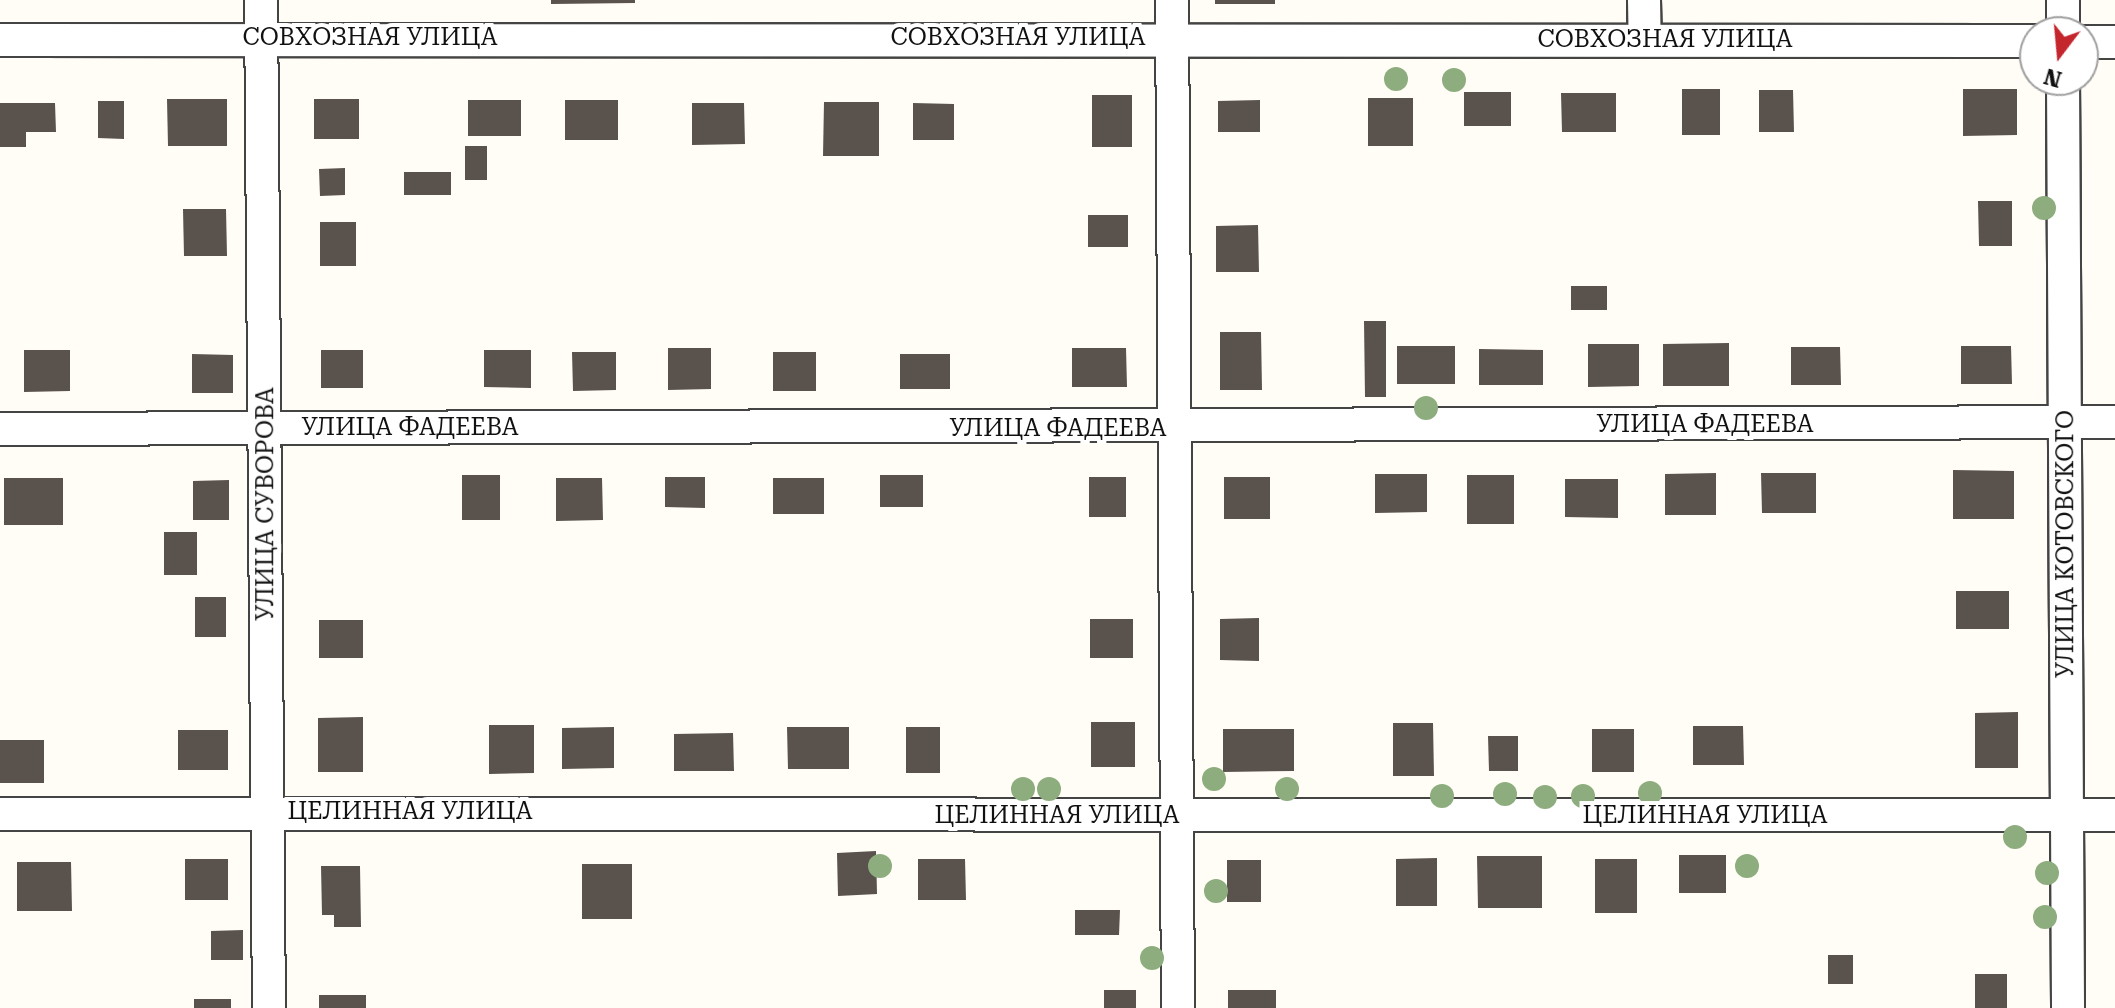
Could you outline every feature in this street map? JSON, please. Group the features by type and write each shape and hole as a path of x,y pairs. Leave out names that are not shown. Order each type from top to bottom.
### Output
{"street":[{"name":"УЛИЦА СУВОРОВА","path":"261,0 269,1008"},
{"path":"1172,0 1178,1008"},
{"path":"1644,0 1645,39"},
{"name":"СОВХОЗНАЯ УЛИЦА","path":"0,40 1172,38 2019,41"},
{"name":"УЛИЦА КОТОВСКОГО","path":"2063,96 2068,1008"},
{"name":"УЛИЦА ФАДЕЕВА","path":"0,429 1175,429 2115,422"},
{"name":"ЦЕЛИННАЯ УЛИЦА","path":"0,814 268,812 1177,817 2115,815"}],"building":[{"path":"551,0 635,0 635,3 551,4"},
{"path":"1215,0 1275,0 1275,4 1215,4"},
{"path":"1682,89 1720,89 1720,135 1682,135"},
{"path":"1963,89 2017,89 2017,135 1963,136"},
{"path":"1759,90 1793,90 1794,132 1759,132"},
{"path":"1464,92 1511,92 1511,126 1464,126"},
{"path":"1561,93 1616,93 1616,132 1562,132"},
{"path":"1092,95 1132,95 1132,147 1092,147"},
{"path":"1368,98 1413,98 1413,146 1368,146"},
{"path":"167,99 227,99 227,146 168,146"},
{"path":"314,99 359,99 359,139 314,139"},
{"path":"468,100 521,100 521,136 468,136"},
{"path":"565,100 618,100 618,140 565,140"},
{"path":"1260,100 1260,132 1218,132 1218,101"},
{"path":"98,101 124,101 124,139 98,138"},
{"path":"824,102 879,102 879,156 823,156"},
{"path":"0,103 55,103 56,132 26,132 26,147 0,147"},
{"path":"692,103 744,103 745,144 692,145"},
{"path":"913,103 954,104 954,140 913,140"},
{"path":"465,146 487,146 487,180 465,180"},
{"path":"345,168 345,195 320,196 319,169"},
{"path":"404,172 451,172 451,195 404,195"},
{"path":"1978,201 2012,201 2012,246 1979,246"},
{"path":"183,209 226,209 227,256 184,256"},
{"path":"1088,215 1128,215 1128,247 1088,247"},
{"path":"320,222 356,222 356,266 320,266"},
{"path":"1258,225 1259,272 1216,272 1216,226"},
{"path":"1571,286 1607,286 1607,310 1571,310"},
{"path":"1364,321 1386,321 1386,397 1365,397"},
{"path":"1220,332 1261,332 1262,390 1220,390"},
{"path":"1729,343 1729,386 1663,386 1663,344"},
{"path":"1588,344 1639,344 1639,386 1588,387"},
{"path":"1397,346 1455,346 1455,384 1397,384"},
{"path":"1961,346 2011,346 2012,384 1961,384"},
{"path":"1791,347 1840,347 1841,385 1791,385"},
{"path":"668,348 711,348 711,389 668,390"},
{"path":"1072,348 1126,348 1127,387 1072,387"},
{"path":"1479,349 1543,350 1543,385 1479,385"},
{"path":"24,350 70,350 70,391 24,392"},
{"path":"321,350 363,350 363,388 321,388"},
{"path":"484,350 531,350 531,388 484,387"},
{"path":"572,352 616,352 616,390 573,391"},
{"path":"773,352 816,352 816,391 773,391"},
{"path":"192,354 233,355 233,393 192,393"},
{"path":"900,354 950,354 950,389 900,389"},
{"path":"1953,470 2014,471 2014,519 1953,519"},
{"path":"1716,473 1716,515 1665,515 1665,474"},
{"path":"1761,473 1816,473 1816,513 1762,513"},
{"path":"1375,474 1427,474 1427,512 1375,513"},
{"path":"462,475 500,475 500,520 462,520"},
{"path":"880,475 923,475 923,507 880,507"},
{"path":"1467,475 1514,475 1514,524 1467,524"},
{"path":"665,477 705,477 705,508 665,507"},
{"path":"1089,477 1126,477 1126,517 1089,517"},
{"path":"1224,477 1270,477 1270,519 1224,519"},
{"path":"4,478 63,478 63,525 4,525"},
{"path":"556,478 602,478 603,520 556,521"},
{"path":"773,478 824,478 824,514 773,514"},
{"path":"1565,479 1618,479 1618,518 1565,517"},
{"path":"229,480 229,520 193,520 193,481"},
{"path":"164,532 197,532 197,575 164,575"},
{"path":"1956,591 2009,591 2009,629 1956,629"},
{"path":"195,597 226,597 226,637 195,637"},
{"path":"1259,618 1259,661 1220,660 1220,619"},
{"path":"1090,619 1133,619 1133,658 1090,658"},
{"path":"319,620 363,620 363,658 319,658"},
{"path":"2018,712 2018,768 1975,768 1975,713"},
{"path":"363,717 363,772 318,772 318,718"},
{"path":"1091,722 1135,722 1135,767 1091,767"},
{"path":"1393,723 1433,723 1434,776 1393,776"},
{"path":"489,725 534,725 534,773 489,774"},
{"path":"1693,726 1743,726 1744,765 1693,765"},
{"path":"614,727 614,768 562,769 562,728"},
{"path":"787,727 849,727 849,769 788,769"},
{"path":"906,727 940,727 940,773 906,773"},
{"path":"1223,729 1294,729 1294,771 1223,772"},
{"path":"1592,729 1634,729 1634,772 1592,772"},
{"path":"178,730 228,730 228,770 178,770"},
{"path":"733,733 734,771 674,771 674,734"},
{"path":"1488,736 1518,736 1518,771 1489,771"},
{"path":"0,740 44,740 44,783 0,783"},
{"path":"876,851 877,894 838,896 837,853"},
{"path":"1679,855 1726,855 1726,893 1679,893"},
{"path":"1477,856 1542,856 1542,908 1478,908"},
{"path":"1437,858 1437,906 1396,906 1396,859"},
{"path":"185,859 228,859 228,900 185,900"},
{"path":"918,859 965,859 966,900 918,900"},
{"path":"1595,859 1637,859 1637,913 1595,913"},
{"path":"1227,860 1261,860 1261,902 1227,902"},
{"path":"17,862 71,862 72,911 17,911"},
{"path":"582,864 632,864 632,919 582,919"},
{"path":"321,866 360,866 361,927 334,927 334,915 322,915"},
{"path":"1075,910 1120,910 1119,935 1075,935"},
{"path":"243,930 243,960 211,960 211,931"},
{"path":"1828,955 1853,955 1853,984 1828,984"},
{"path":"1975,974 2007,974 2007,1008 1975,1008"},
{"path":"1104,990 1136,990 1136,1008 1104,1008"},
{"path":"1228,990 1276,990 1276,1008 1228,1008"},
{"path":"319,995 366,995 366,1008 319,1008"},
{"path":"194,999 231,999 231,1008 194,1008"}]}
